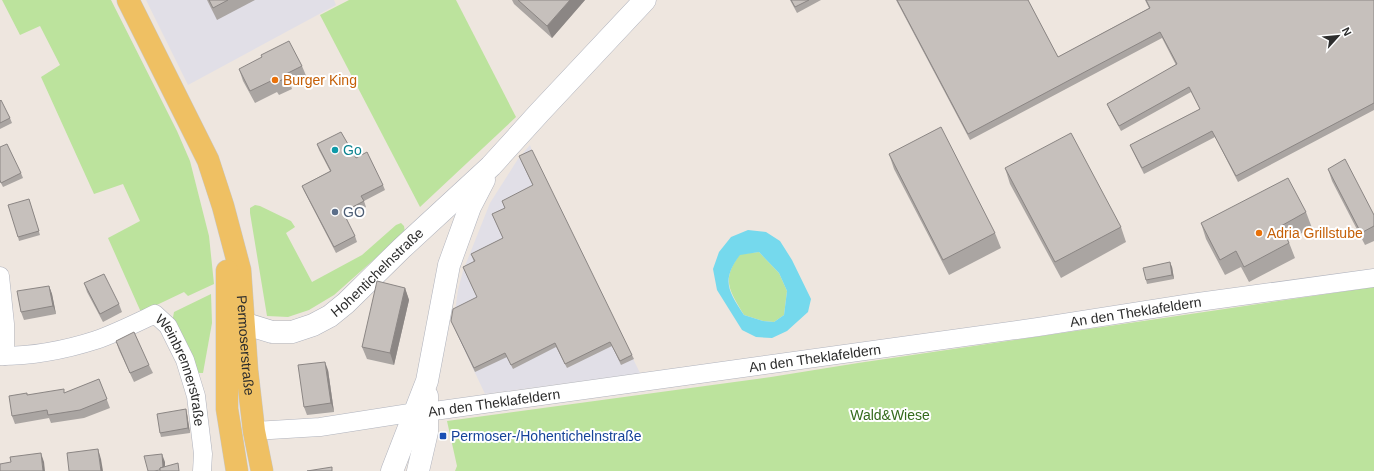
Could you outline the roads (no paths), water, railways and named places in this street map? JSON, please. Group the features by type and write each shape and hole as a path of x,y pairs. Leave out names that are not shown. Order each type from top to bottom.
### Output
{"main road":[{"name":"Permoserstraße","path":"128,0 208,160 216,183 240,270 247,370 254,431 262,471"},
{"name":"Hohentichelnstraße","path":"243,323 272,332 292,332 313,325 330,316 346,303 402,248 491,166 645,0"},
{"name":"Hohentichelnstraße","path":"392,471 421,412 449,265 470,207 491,166"},
{"name":"Permoserstraße","path":"226,220 228,409 237,471"},
{"name":"Hohentichelnstraße","path":"418,471 427,432 421,412"}],"street":[{"path":"0,276 5,324 2,356"},
{"name":"An den Theklafeldern","path":"254,431 320,427 1038,327 1192,303 1374,278"},
{"name":"Weinbrennerstraße","path":"2,356 28,355 56,351 97,340 155,314 168,326 182,353 196,396 203,454 202,471"}],"water":[{"path":"748,230 766,232 780,241 792,260 811,299 808,312 787,331 772,338 756,337 742,330 717,290 713,269 719,252 731,237","holes":["759,252 779,273 787,291 784,315 774,322 763,321 744,315 734,299 729,285 730,272 740,255"]}],"place":[{"name":"Burger King","path":"275,80"},
{"name":"Go","path":"335,150"},
{"name":"GO","path":"335,212"},
{"name":"Adria Grillstube","path":"1259,233"},
{"name":"Permoser-/Hohentichelnstraße","path":"443,436"}],"park label":[{"name":"Wald&Wiese","path":"890,415"}]}
